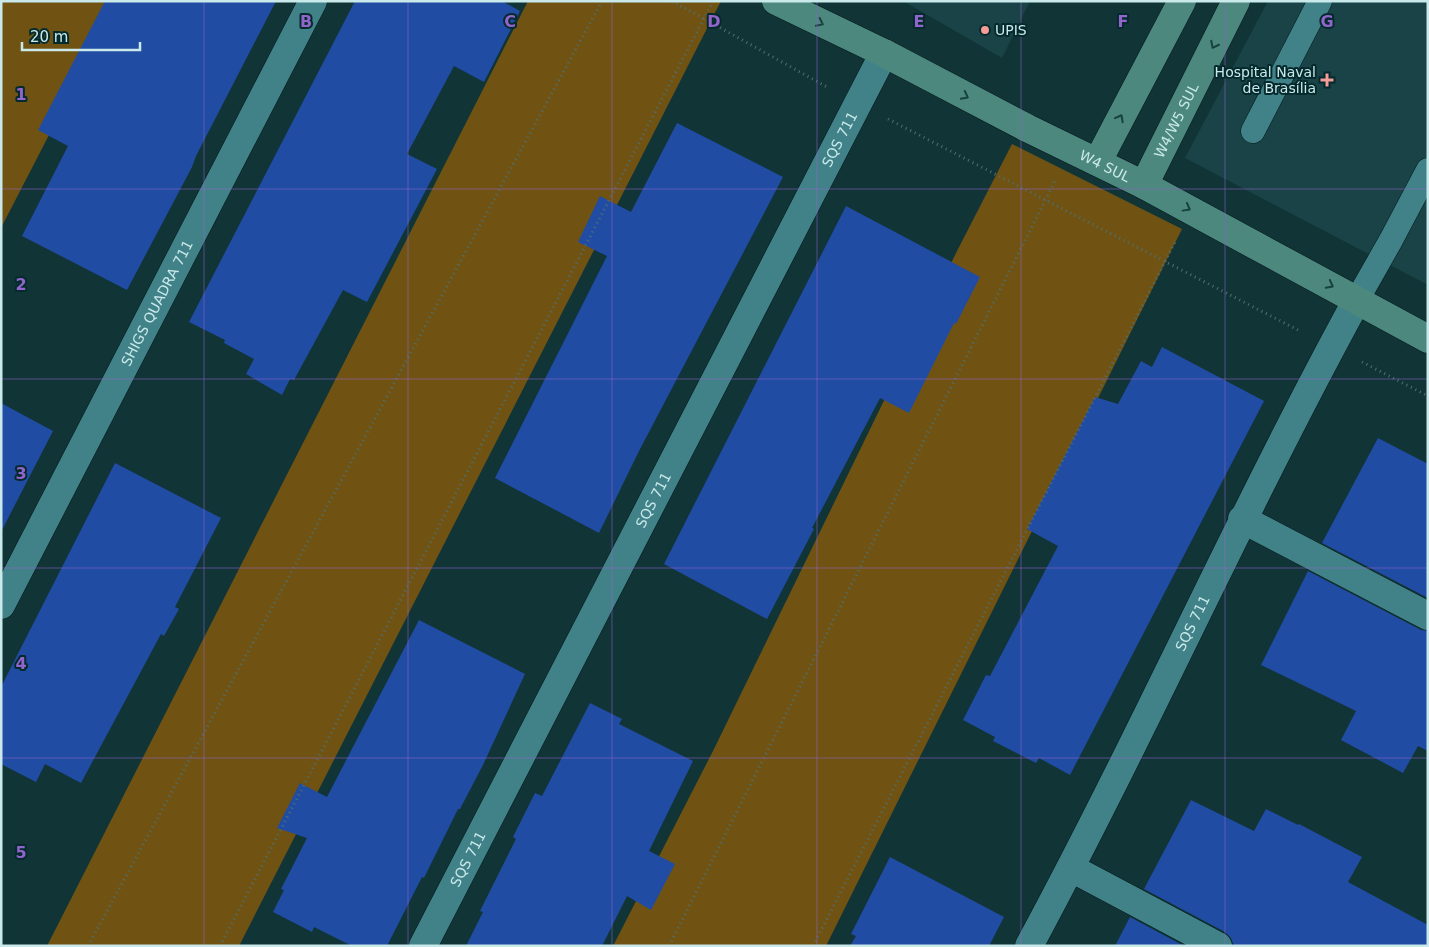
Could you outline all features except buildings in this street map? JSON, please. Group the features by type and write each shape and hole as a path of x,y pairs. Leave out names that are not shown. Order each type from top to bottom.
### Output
{"main road":[{"name":"W4 SUL","path":"776,1 884,53 1027,128 1144,185 1428,338"},
{"path":"1098,162 1182,1"},
{"name":"W4/W5 SUL","path":"1144,185 1236,1"}],"street":[{"name":"SHIGS QUADRA 711","path":"1,605 313,1"},
{"name":"SQS 711","path":"423,946 884,53"},
{"name":"SQS 711","path":"1029,946 1071,868 1242,520 1331,346 1357,300"},
{"path":"1242,520 1428,616"},
{"path":"1071,868 1218,946"}],"lane":[{"path":"1253,131 1320,1"},
{"path":"1357,300 1428,170"}],"path":[{"path":"88,946 602,1"},
{"path":"672,1 858,104 1428,396"},
{"path":"220,946 713,1"},
{"path":"669,946 1071,149"},
{"path":"813,946 1191,211"}],"shaded area":[{"path":"1,1 118,1 1,228"},
{"path":"528,1 721,1 239,946 47,946"},
{"name":"UPIS","path":"903,1 1030,1 1002,58"},
{"name":"Hospital Naval de Brasília","path":"1268,1 1428,1 1428,285 1185,158"},
{"path":"1012,144 1182,229 826,946 613,946 713,751 956,253"}],"place":[{"name":"UPIS","path":"985,30"},
{"name":"Hospital Naval de Brasília","path":"1327,80"}]}
